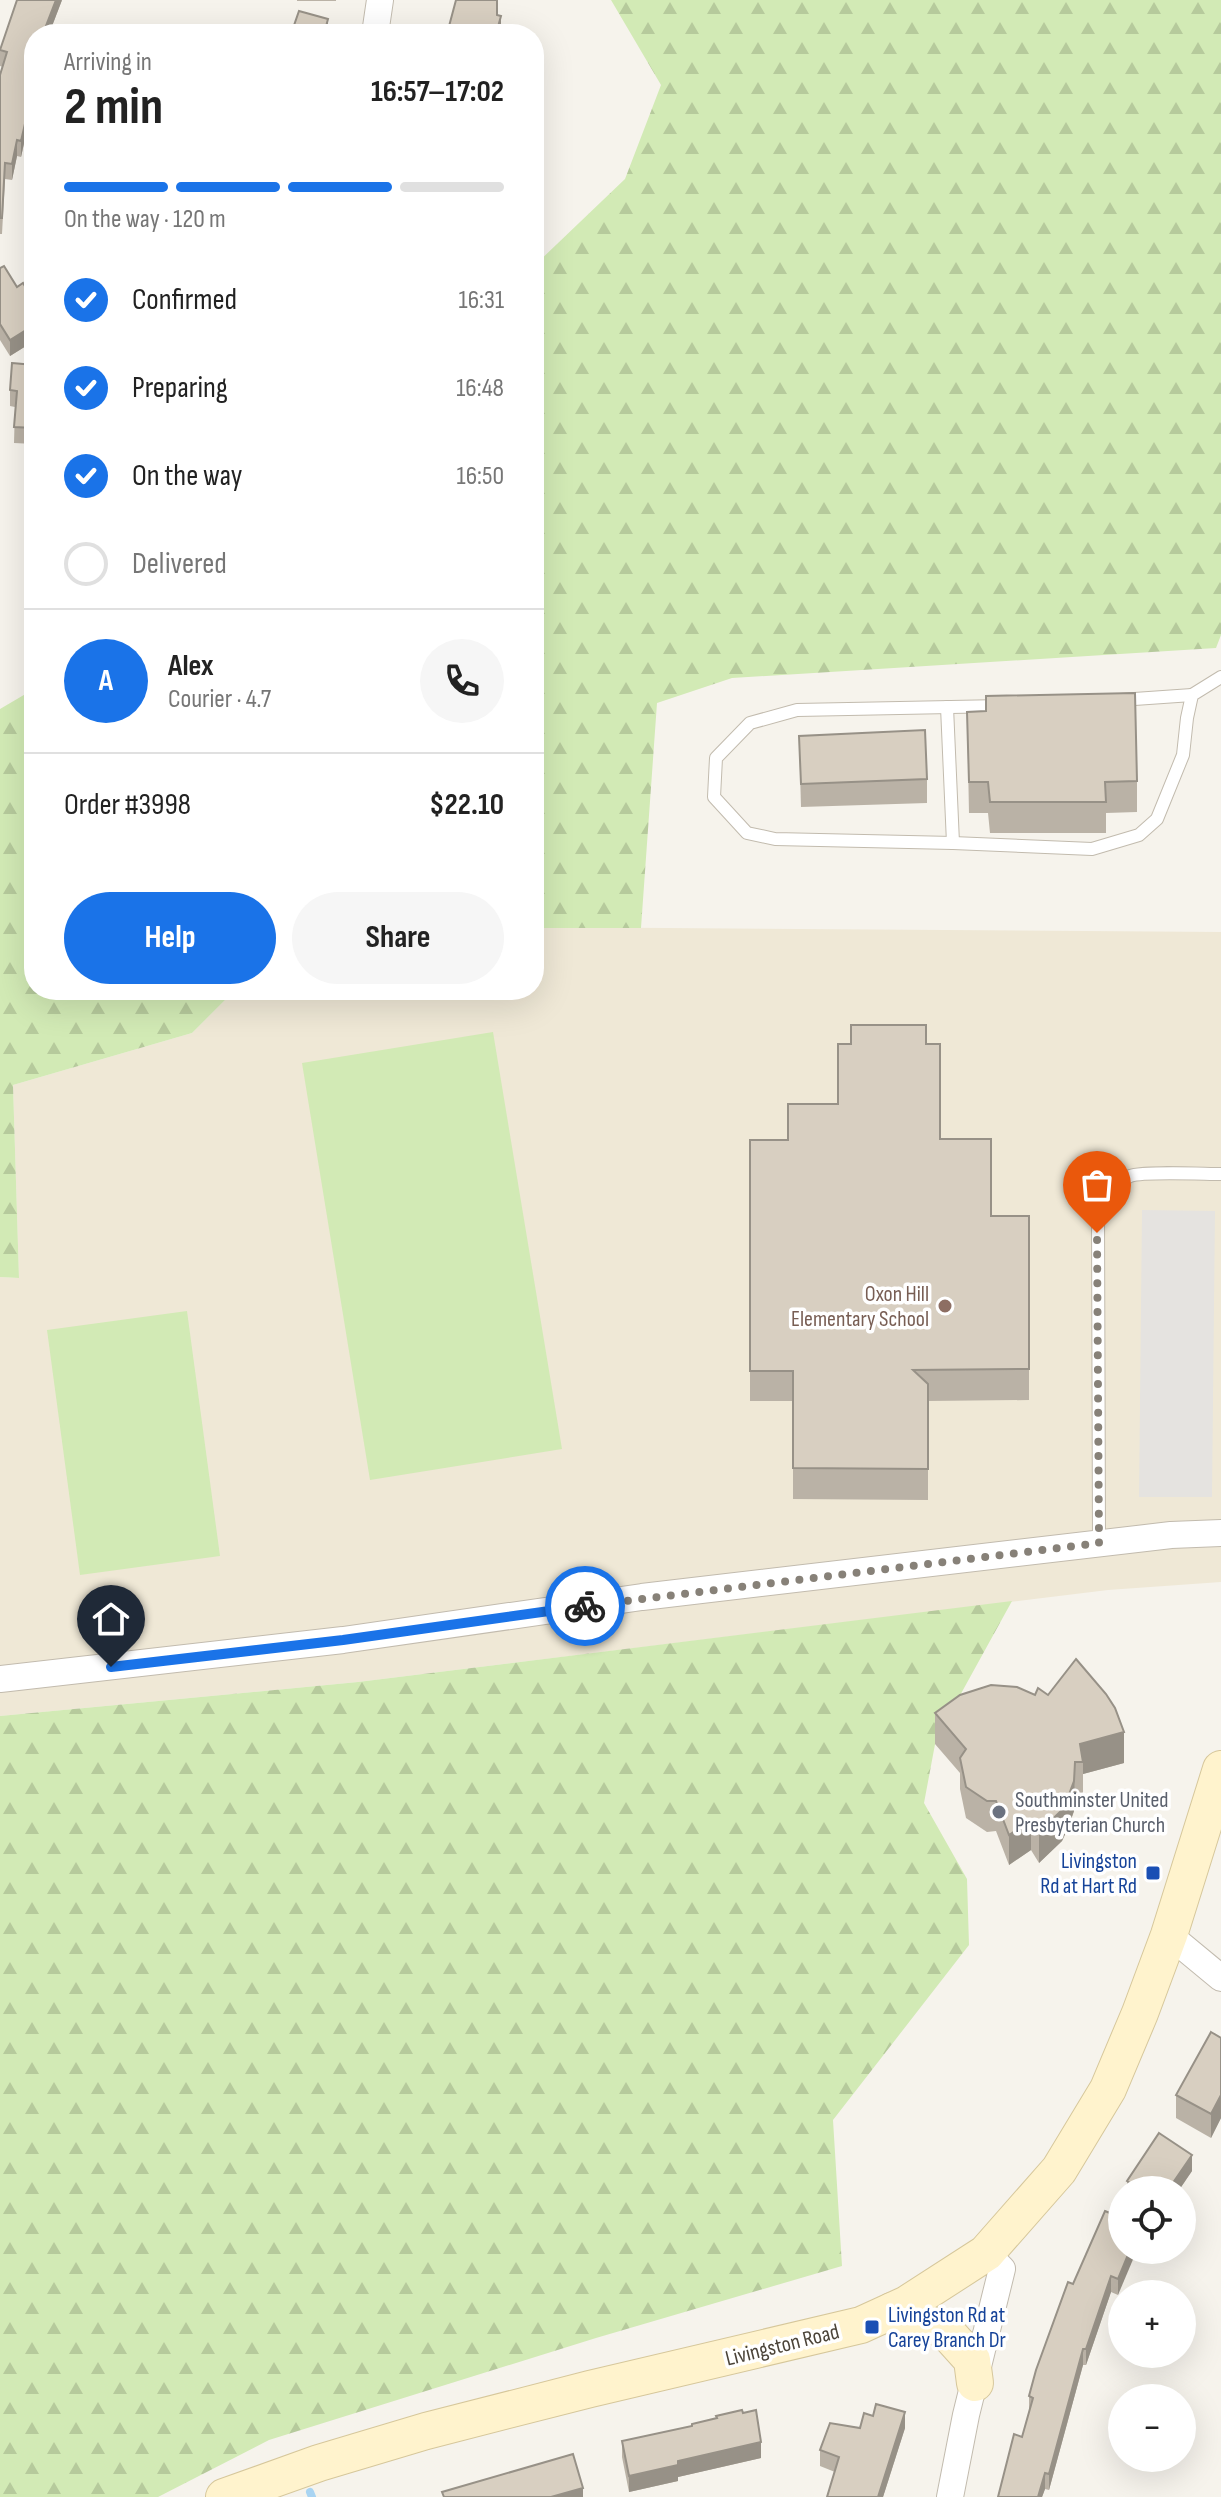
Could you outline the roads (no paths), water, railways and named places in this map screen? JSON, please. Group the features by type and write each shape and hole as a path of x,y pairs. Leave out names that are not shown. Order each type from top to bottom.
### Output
{"main road":[{"name":"Livingston Road","path":"224,2497 319,2463 426,2431 861,2325 918,2297 986,2253 1059,2170 1108,2089 1169,1935 1221,1769"},
{"path":"892,2311 945,2330 972,2360 975,2383"}],"street":[{"path":"376,24 380,0"},
{"path":"0,1679 343,1640 642,1597 1171,1535 1221,1533"},
{"path":"1169,1935 1221,1978"},
{"path":"950,2497 966,2415 1002,2269 986,2253"}],"lane":[{"path":"1104,702 1192,695 1221,677"},
{"path":"1017,706 797,710 750,723 716,758 714,797 747,833 775,839 1092,849 1139,835 1157,819 1183,755 1192,695"},
{"path":"947,707 953,843"},
{"path":"1099,1543 1098,1215 1106,1196 1132,1175 1221,1174"}],"waterway":[{"path":"310,2492 312,2497"}],"place":[{"name":"Oxon Hill Elementary School","path":"945,1306"},
{"name":"Southminster United Presbyterian Church","path":"999,1812"},
{"name":"Livingston Rd at Hart Rd","path":"1153,1873"},
{"name":"Livingston Rd at Carey Branch Dr","path":"872,2327"}]}
